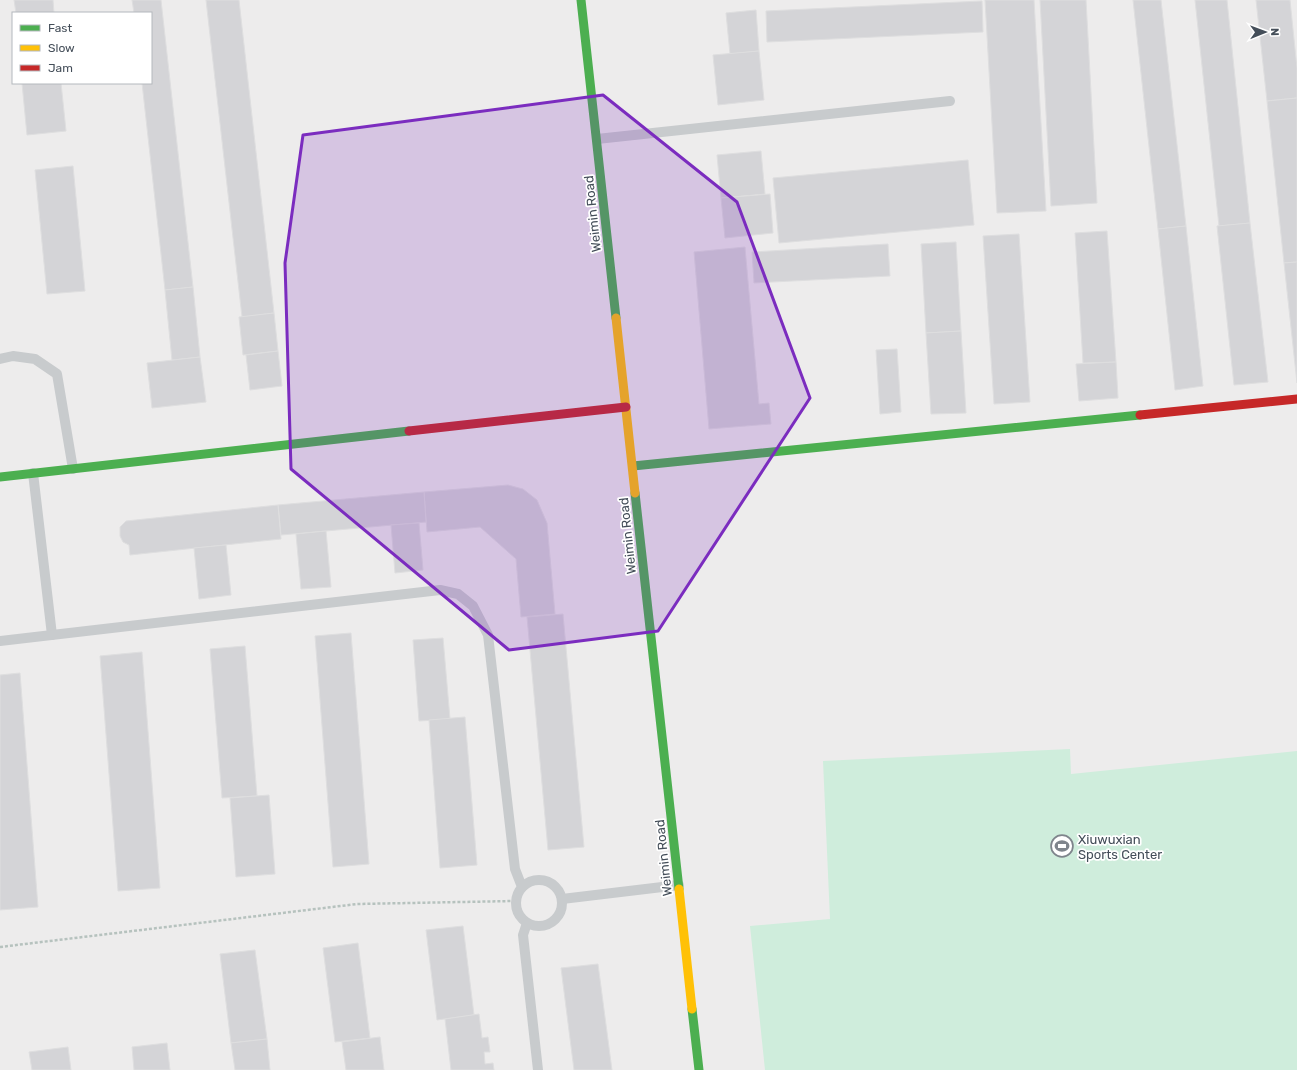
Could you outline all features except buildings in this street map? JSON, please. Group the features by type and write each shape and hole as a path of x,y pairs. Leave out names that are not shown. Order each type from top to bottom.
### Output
{"street":[{"name":"Weimin Road","path":"582,0 699,1070"},
{"path":"633,466 1297,399"},
{"path":"0,477 626,407"}],"lane":[{"path":"597,139 950,101"},
{"path":"0,359 13,356 35,359 58,374 73,469"},
{"path":"33,473 52,635"},
{"path":"0,641 440,590 458,594 473,606 488,635 515,869 522,886"},
{"path":"545,880 556,887 562,899 561,908 558,916 551,923 542,926 531,925 522,920 517,911 515,901 517,893 522,886 528,882 545,880"},
{"path":"562,899 679,885"},
{"path":"527,923 523,934 538,1070"}],"path":[{"path":"0,947 357,904 515,901"}],"highlighted area":[{"path":"603,95 737,202 810,398 658,631 509,650 291,469 285,263 303,135"}],"green space":[{"name":"Xiuwuxian Sports Center","path":"1070,749 1071,774 1297,751 1297,1070 765,1070 750,926 830,919 823,761"}],"traffic: fast":[{"path":"581,0 616,318"},
{"path":"633,466 1140,415"},
{"path":"0,477 409,431"},
{"path":"635,493 679,889"},
{"path":"692,1009 699,1070"}],"traffic: slow":[{"path":"616,318 635,493"},
{"path":"679,889 692,1009"}],"traffic: jam":[{"path":"1140,415 1297,399"},
{"path":"409,431 626,407"}],"place":[{"name":"Xiuwuxian Sports Center","path":"1062,846"}]}
